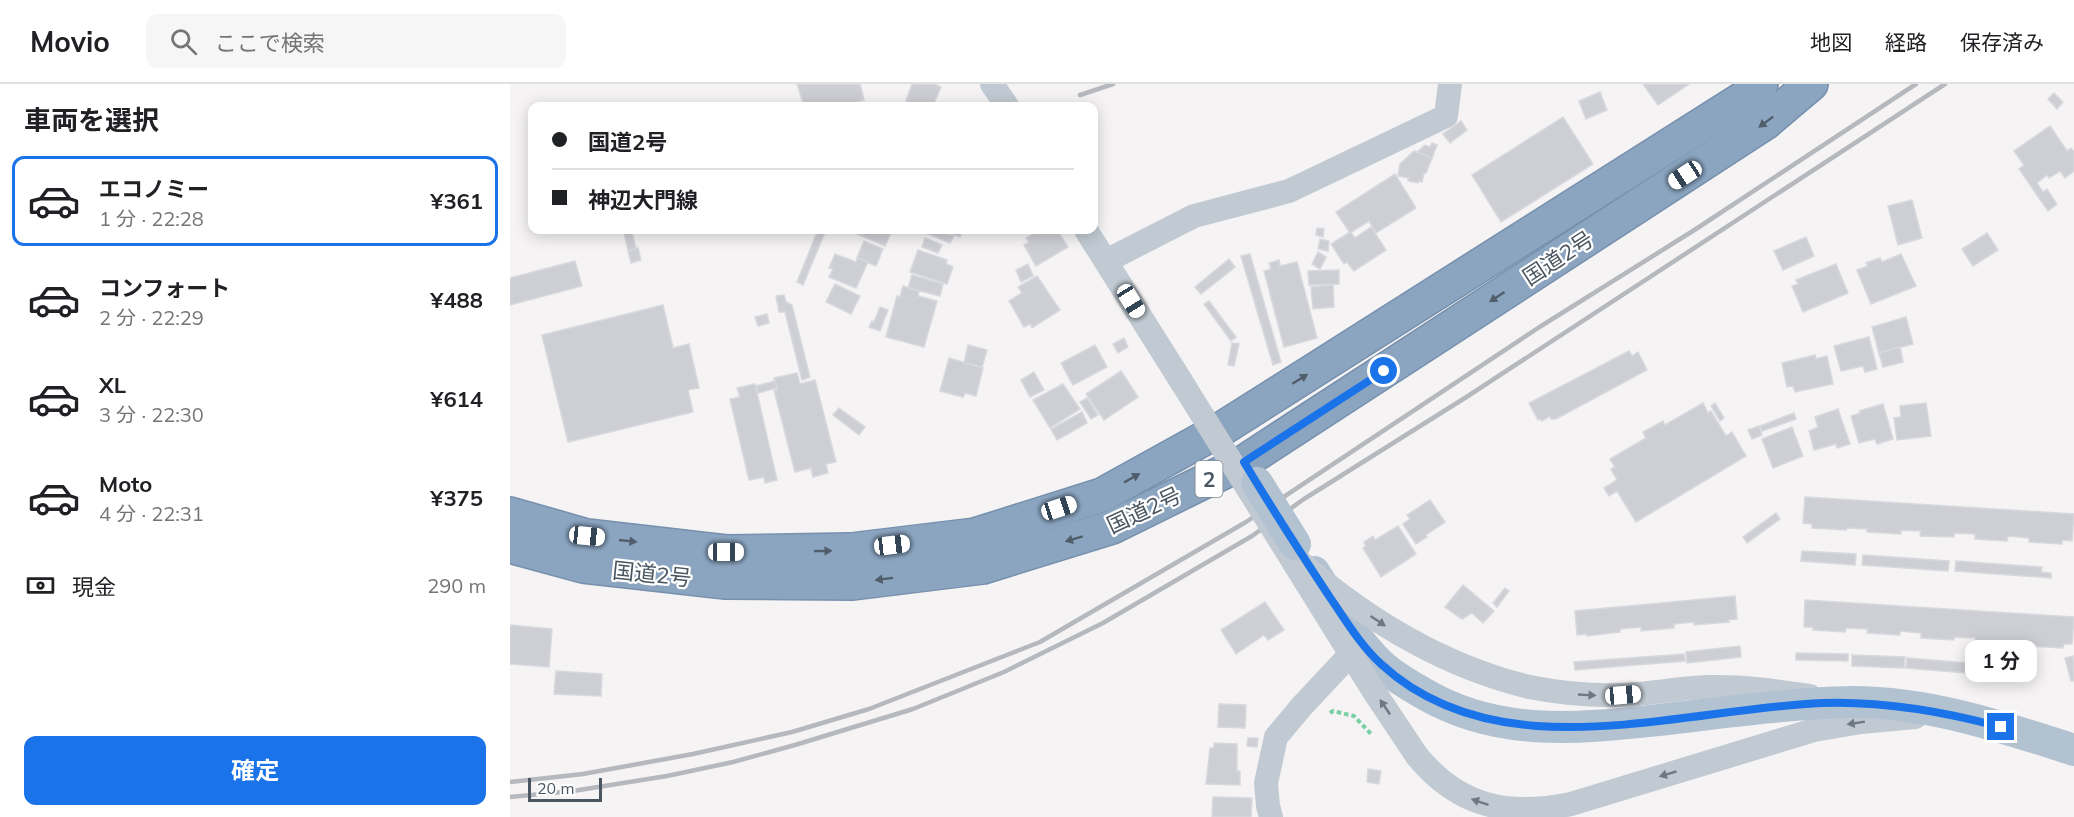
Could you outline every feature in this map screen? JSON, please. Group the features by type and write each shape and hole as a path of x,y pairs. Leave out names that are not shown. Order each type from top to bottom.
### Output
{"highway":[{"name":"国道2号","path":"510,514 587,536 726,552 862,549 975,535 1102,495 1223,428 1737,102 1761,84"},
{"name":"国道2号","path":"510,546 583,566 726,582 853,583 983,567 1112,527 1250,473 1765,123 1810,84"}],"main road":[{"path":"1223,428 1289,545 1361,643 1381,665 1432,699 1462,711 1492,721 1559,728 1600,726 1785,706 1856,702 1905,706 1956,715 2074,750"}],"street":[{"path":"992,84 1003,102"},
{"path":"1106,261 1194,216 1289,191 1446,116 1450,84"},
{"path":"1089,234 1181,381 1302,564 1381,623 1421,647 1486,676 1560,693 1593,696 1623,695 1708,687 1736,687 1856,702"},
{"path":"1289,545 1373,690 1417,756 1433,776 1473,800 1506,808 1547,809 1571,804 1814,730 1904,717 1956,715"},
{"path":"1271,817 1266,783 1276,737 1361,643"}],"path":[{"path":"1325,716 1333,711 1354,716 1374,737"}],"building":[{"path":"797,84 860,84 864,100 857,102 803,102"},
{"path":"912,84 934,84 941,87 935,102 906,101"},
{"path":"1643,84 1689,84 1658,105"},
{"path":"1600,92 1607,110 1586,119 1579,101"},
{"path":"2054,93 2063,102 2057,109 2048,99"},
{"path":"1563,117 1593,164 1501,222 1472,175"},
{"path":"1461,121 1467,130 1450,143 1443,134"},
{"path":"2050,126 2067,151 2071,148 2074,152 2074,171 2065,178 2060,171 2049,178 2047,175 2037,183 2043,192 2047,189 2057,204 2048,211 2019,169 2024,165 2014,151"},
{"path":"1432,143 1437,145 1432,158 1417,152 1425,145 1430,147"},
{"path":"1414,151 1432,158 1422,182 1418,183 1398,176 1400,164"},
{"path":"1395,174 1416,208 1376,233 1369,221 1350,233 1336,212"},
{"path":"1912,200 1922,238 1898,245 1888,206"},
{"path":"1371,227 1386,250 1354,271 1347,262 1344,264 1331,244 1350,232 1355,238"},
{"path":"1317,228 1324,229 1323,237 1316,235"},
{"path":"1987,233 1998,250 1973,266 1962,249"},
{"path":"624,234 632,234 636,249 628,251"},
{"path":"816,234 824,234 803,285 797,282"},
{"path":"857,234 890,234 885,246"},
{"path":"928,234 954,236 950,243"},
{"path":"1033,234 1060,234 1068,247 1036,266 1024,245 1029,242 1026,238"},
{"path":"1806,237 1814,256 1783,270 1774,251"},
{"path":"925,238 942,245 938,253 922,247"},
{"path":"1320,239 1329,241 1328,251 1318,249"},
{"path":"864,241 883,249 876,266 857,258"},
{"path":"638,248 641,260 631,263 628,251"},
{"path":"918,250 947,260 946,264 953,267 947,284 910,272"},
{"path":"1318,252 1326,257 1320,269 1312,264"},
{"path":"835,254 856,262 858,258 868,262 856,288 829,277 833,269 829,268"},
{"path":"1250,254 1281,362 1273,365 1241,256"},
{"path":"1901,254 1916,286 1871,304 1857,270 1868,266 1866,263 1880,258 1882,262"},
{"path":"1229,259 1235,267 1201,294 1195,287"},
{"path":"1279,260 1280,266 1297,262 1317,338 1284,347 1264,271 1271,269 1269,263"},
{"path":"575,261 582,286 510,305 510,278"},
{"path":"1028,264 1033,276 1021,282 1016,270"},
{"path":"1836,264 1848,293 1803,312 1792,286 1798,284 1796,280"},
{"path":"1339,270 1339,284 1309,285 1308,271"},
{"path":"912,275 943,284 940,296 908,288"},
{"path":"1037,276 1060,310 1032,328 1030,324 1024,327 1009,301 1022,293 1018,287"},
{"path":"835,284 860,296 851,314 826,302"},
{"path":"1333,285 1334,307 1313,309 1311,287"},
{"path":"903,286 919,291 918,296 937,301 924,347 886,337 897,296 900,297"},
{"path":"784,295 786,302 792,305 810,377 802,380 785,312 779,312 776,296"},
{"path":"1209,301 1236,337 1231,341 1204,304"},
{"path":"663,305 673,348 689,344 699,388 688,390 693,412 568,442 542,335"},
{"path":"880,307 888,310 880,331 869,327 872,321 874,322"},
{"path":"767,314 769,323 758,326 755,317"},
{"path":"1906,317 1913,344 1879,353 1872,327"},
{"path":"1869,337 1877,369 1865,372 1863,366 1841,371 1834,346"},
{"path":"1124,338 1128,347 1118,353 1113,344"},
{"path":"1232,343 1239,344 1234,366 1228,365"},
{"path":"968,345 987,350 982,367 964,363"},
{"path":"1095,345 1107,367 1073,385 1061,363"},
{"path":"1900,347 1903,362 1883,367 1879,353"},
{"path":"1629,351 1632,356 1638,352 1647,370 1556,419 1551,419 1550,416 1542,421 1538,420 1529,403"},
{"path":"1815,355 1816,359 1827,356 1833,384 1795,392 1793,386 1787,387 1782,363"},
{"path":"949,358 983,368 976,396 965,393 963,397 940,391"},
{"path":"1121,371 1138,397 1104,420 1086,394"},
{"path":"1034,372 1044,390 1030,397 1021,380"},
{"path":"797,373 800,384 815,380 836,462 826,464 828,473 813,477 811,468 795,472 774,390 777,390 774,378"},
{"path":"775,381 777,388 758,393 756,386"},
{"path":"755,384 777,480 765,483 764,477 749,480 730,399 740,397 737,388"},
{"path":"1063,384 1080,409 1050,428 1033,400"},
{"path":"1087,398 1098,415 1091,419 1080,402"},
{"path":"1703,403 1708,413 1711,411 1726,436 1732,432 1746,456 1636,522 1617,491 1609,496 1604,488 1617,480 1611,469 1615,467 1610,459 1646,438 1643,432 1663,421 1665,425"},
{"path":"1715,403 1724,418 1720,421 1711,406"},
{"path":"1926,403 1931,436 1897,440 1894,418 1901,417 1900,406"},
{"path":"1883,404 1893,439 1877,444 1875,439 1859,443 1851,416 1860,413 1859,411"},
{"path":"839,408 865,427 859,435 833,415"},
{"path":"1838,409 1850,444 1837,448 1836,444 1814,450 1809,431 1818,427 1815,417"},
{"path":"1082,412 1087,423 1057,440 1051,429"},
{"path":"1794,413 1796,419 1762,431 1760,426"},
{"path":"1759,426 1762,435 1752,439 1748,430"},
{"path":"1792,427 1803,456 1773,468 1762,439"},
{"path":"1805,497 2074,514 2072,541 2062,540 2062,544 2029,542 2029,538 2008,536 2007,541 1975,539 1975,534 1954,533 1954,537 1920,536 1921,531 1901,530 1901,534 1867,532 1867,529 1812,528 1812,524 1803,523"},
{"path":"1430,500 1445,522 1416,544 1403,524 1410,519 1407,515"},
{"path":"1776,513 1780,519 1747,543 1743,537"},
{"path":"1398,526 1416,554 1381,577 1363,548 1366,546 1364,542 1373,536 1375,540"},
{"path":"1802,551 1856,554 1855,565 1801,561"},
{"path":"1863,555 1949,561 1948,571 1862,565"},
{"path":"1956,561 2042,567 2041,572 2051,573 2051,578 1955,571"},
{"path":"1463,585 1494,611 1483,623 1472,613 1462,619 1445,607"},
{"path":"1505,588 1509,591 1497,607 1493,603"},
{"path":"1735,596 1737,619 1728,620 1729,622 1694,625 1694,622 1674,624 1674,628 1641,631 1641,627 1620,629 1620,632 1577,635 1575,611"},
{"path":"1805,600 2074,617 2072,644 2064,644 2063,648 2028,646 2029,642 1975,641 1975,638 1954,637 1954,640 1921,638 1921,633 1900,631 1900,635 1867,633 1868,629 1846,628 1845,632 1813,630 1813,627 1804,627"},
{"path":"1265,602 1284,630 1268,640 1264,635 1236,654 1221,630"},
{"path":"510,625 552,629 549,667 510,664"},
{"path":"1740,646 1741,657 1687,663 1686,652"},
{"path":"1796,653 1848,654 1848,661 1796,660"},
{"path":"1684,654 1685,661 1575,670 1574,662"},
{"path":"1852,655 1905,657 1904,668 1852,666"},
{"path":"2073,656 2074,681 2071,681 2065,658"},
{"path":"1907,658 2017,667 2016,677 1906,668"},
{"path":"556,671 602,674 601,696 554,694"},
{"path":"1219,704 1246,705 1245,728 1218,727"},
{"path":"1248,738 1258,738 1257,747 1247,746"},
{"path":"1214,743 1237,744 1237,771 1240,771 1240,785 1206,784 1210,748 1214,748"},
{"path":"1368,769 1381,771 1379,784 1367,782"},
{"path":"1213,797 1252,798 1251,817 1212,817"}],"railway":[{"path":"1080,95 1113,84"},
{"path":"510,782 583,774 693,754 792,732 869,709 1040,642 1246,522 1538,328 1696,229 1916,84"},
{"path":"510,797 573,791 667,776 733,762 795,745 913,709 1004,672 1103,623 1252,536 1304,499 1468,396 1945,84"}],"route":[{"path":"1384,371 1244,462 1361,643 1381,665 1432,699 1492,721 1559,728 1600,726 1785,706 1856,702 1905,706 1956,715 2001,727"}]}
